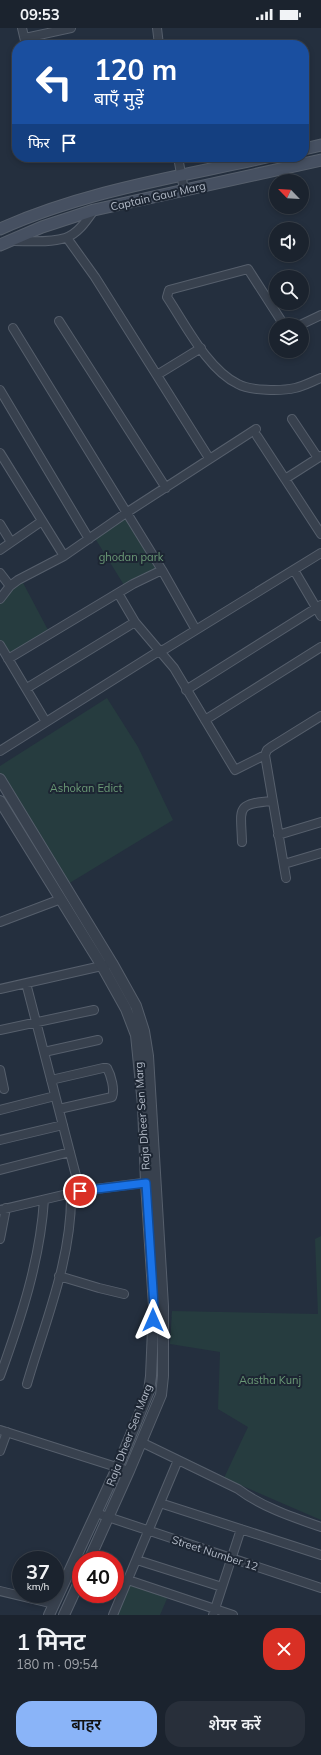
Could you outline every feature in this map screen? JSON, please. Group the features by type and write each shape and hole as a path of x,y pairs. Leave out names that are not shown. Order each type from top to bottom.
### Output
{"main road":[{"path":"309,148 321,145"},
{"name":"Captain Gaur Marg","path":"3,244 42,227 94,210 321,160"},
{"name":"Captain Gaur Marg","path":"0,229 38,212 92,195 245,162"}],"street":[{"path":"22,28 26,40"},
{"path":"29,40 71,28"},
{"path":"157,28 158,40"},
{"path":"179,162 184,190"},
{"path":"3,244 67,238 83,225 94,210"},
{"path":"67,238 92,272 209,458"},
{"path":"280,318 248,269 169,290 167,297 201,348 218,370 238,385 266,390 295,388 321,378"},
{"path":"309,321 321,315"},
{"path":"59,321 166,488"},
{"path":"13,328 162,570 196,630"},
{"path":"157,375 201,348"},
{"path":"0,390 89,539"},
{"path":"285,479 320,457 292,419"},
{"path":"0,599 10,586 21,578 64,556 209,458 257,432 285,479 321,534"},
{"path":"0,453 64,556"},
{"path":"0,550 42,521"},
{"path":"0,524 11,542"},
{"path":"0,751 159,651 165,649 321,553"},
{"path":"8,659 118,593 162,570"},
{"path":"294,570 318,606 321,616"},
{"path":"0,573 10,586"},
{"path":"118,593 135,622 174,668 235,770 265,755"},
{"path":"186,690 318,606"},
{"path":"27,688 135,622"},
{"path":"0,645 46,722"},
{"path":"205,720 321,647"},
{"path":"286,878 265,755 267,750 271,747 321,716"},
{"name":"Raja Dheer Sen Marg","path":"0,779 112,963 136,1006 148,1056 154,1306 149,1391 118,1466 49,1615"},
{"name":"Raja Dheer Sen Marg","path":"0,801 102,966 126,1009 136,1035 163,1306 163,1376 161,1395 93,1551"},
{"path":"242,842 241,813 245,805 272,801"},
{"path":"278,835 321,822"},
{"path":"284,864 321,853"},
{"path":"0,922 61,899"},
{"path":"0,989 112,963"},
{"path":"26,983 80,1191"},
{"path":"0,1030 94,1010"},
{"path":"44,1052 98,1040"},
{"path":"51,1080 103,1068 107,1068 109,1071 113,1091 112,1097 59,1109"},
{"path":"0,1070 4,1089"},
{"path":"0,1110 55,1096"},
{"path":"0,1140 63,1125"},
{"path":"0,1170 70,1152"},
{"path":"0,1239 3,1209 80,1191 150,1182"},
{"path":"27,1384 59,1276 69,1232 71,1218 71,1194"},
{"path":"0,1376 20,1321 34,1272 43,1224 44,1200"},
{"path":"59,1276 124,1294"},
{"path":"0,1451 4,1431 118,1466 129,1471"},
{"path":"141,1442 238,1489 249,1498 290,1516 321,1527"},
{"path":"113,1615 178,1460"},
{"path":"160,1503 321,1555"},
{"name":"Street Number 12","path":"96,1513 321,1588"},
{"path":"214,1612 241,1529"},
{"path":"137,1560 222,1587"},
{"path":"128,1580 214,1612 233,1615"},
{"path":"0,1591 54,1604"},
{"path":"64,1615 72,1598"}],"green space":[{"name":"ghodan park","path":"128,513 161,568 124,585 93,535"},
{"path":"21,579 48,630 8,659 0,647 0,600"},
{"name":"Ashokan Edict","path":"107,698 138,747 173,820 68,884 0,774 0,766"},
{"name":"Aastha Kunj","path":"321,1236 321,1520 224,1478 248,1427 218,1409 220,1352 170,1344 172,1311 318,1314 315,1239"},
{"path":"128,1580 169,1594 160,1615 113,1615 118,1603 124,1603 124,1589"}],"route":[{"path":"80,1191 146,1183 154,1306 153,1320"}]}
